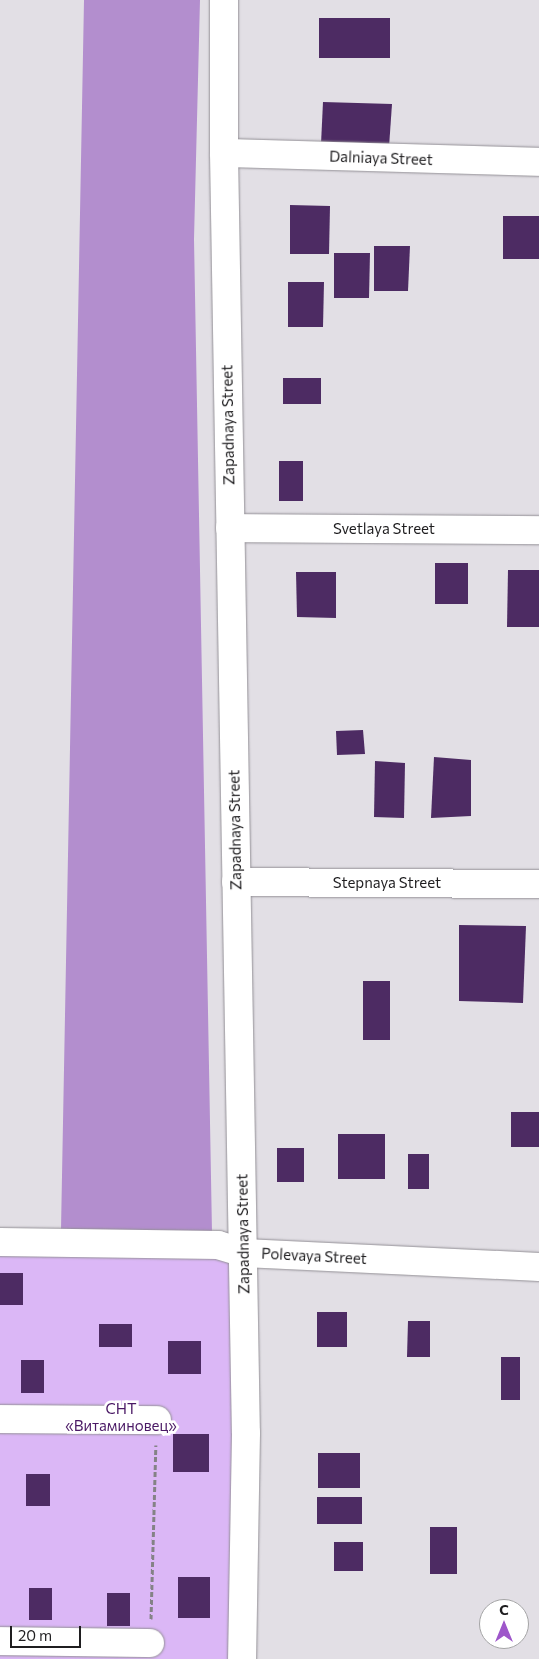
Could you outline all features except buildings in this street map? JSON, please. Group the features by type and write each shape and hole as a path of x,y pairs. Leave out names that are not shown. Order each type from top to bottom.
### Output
{"street":[{"name":"Zapadnaya Street","path":"224,0 224,153 246,1433 242,1659"},
{"name":"Dalniaya Street","path":"224,153 539,162"},
{"name":"Svetlaya Street","path":"230,528 539,530"},
{"name":"Stepnaya Street","path":"236,882 539,884"},
{"name":"Polevaya Street","path":"0,1242 218,1245 244,1253 539,1267"},
{"path":"0,1419 157,1420"},
{"path":"0,1641 150,1643"}],"path":[{"path":"150,1643 157,1420"}],"green space":[{"name":"СНТ «Витаминовец»","path":"0,1238 236,1245 235,1659 0,1659"}],"shaded area":[{"path":"84,0 200,0 194,239 212,1232 61,1229"}]}
